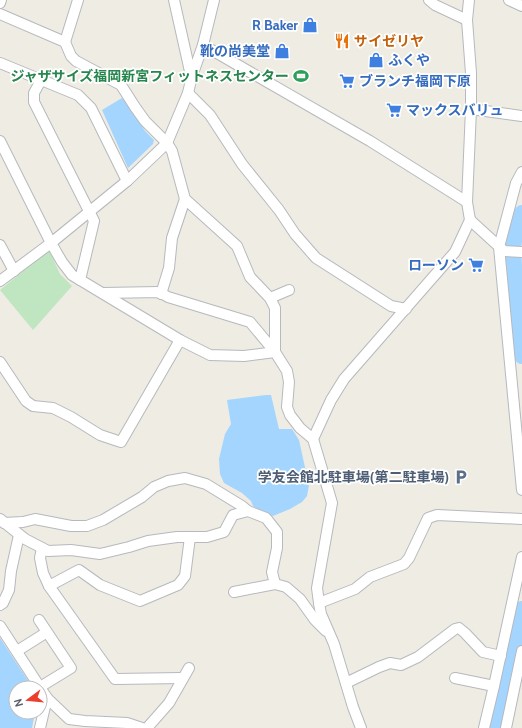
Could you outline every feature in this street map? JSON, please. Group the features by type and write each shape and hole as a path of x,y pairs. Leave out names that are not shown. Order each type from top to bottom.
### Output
{"street":[{"path":"0,4 1,0"},
{"path":"78,0 65,42 71,56 76,62 121,85 138,112 167,143 172,151 185,199 237,246 250,277 270,298 275,308 275,352"},
{"path":"174,0 192,76"},
{"path":"0,281 51,243 127,180 167,143 188,93 192,76 203,45 214,0"},
{"path":"428,0 467,20"},
{"path":"313,439 331,400 344,379 455,252 470,220 467,202 471,109 471,73 467,20 469,0"},
{"path":"509,0 522,6"},
{"path":"0,14 65,42"},
{"path":"203,45 370,141 467,202"},
{"path":"0,63 78,96 91,108 127,180"},
{"path":"41,80 34,93 34,102 94,221 80,280"},
{"path":"188,93 210,115 242,164 279,210 295,234 316,258 391,306 406,309"},
{"path":"471,109 522,116"},
{"path":"0,140 51,243 62,262 72,275 180,340 210,355 244,356 275,352"},
{"path":"522,172 516,183 501,249 522,490"},
{"path":"161,294 169,268 172,238 185,199"},
{"path":"470,220 501,249 521,252"},
{"path":"0,245 14,271"},
{"path":"270,298 289,290"},
{"path":"104,293 159,292 168,297 250,322 275,352 287,371 289,382 287,407 290,415 300,428 313,439 332,503 317,588 321,614 336,650 353,707 361,728"},
{"path":"0,362 26,401 33,406 53,408 100,435 121,442 180,340"},
{"path":"2,521 23,522 35,519 70,526 86,526 103,520 142,497 154,487 168,481 185,478 206,484 248,511 266,518 277,532 277,548 272,572 275,584"},
{"path":"2,521 24,539 42,548 48,550 71,550 100,554 148,541 177,537 207,537 224,532 233,515 248,511"},
{"path":"319,603 355,589 370,577 404,564 428,518 431,516 522,519"},
{"path":"0,605 9,590 11,571 19,535"},
{"path":"49,586 79,570 100,585 140,601 178,585 185,576 190,537"},
{"path":"42,548 40,558 43,573 49,586 115,679 183,678"},
{"path":"484,728 522,557"},
{"path":"234,592 275,584 286,587 300,599 315,620 330,635"},
{"path":"39,620 71,668 48,682"},
{"path":"0,626 36,680"},
{"path":"346,683 390,663 400,665 412,660 455,629 459,628 484,652 501,656"},
{"path":"17,651 44,634"},
{"path":"506,728 522,651"},
{"path":"147,728 169,703 189,668"},
{"path":"455,678 494,686"},
{"path":"48,699 69,719 127,723 142,728"}],"green space":[{"path":"49,250 60,274 72,286 33,330 0,290"}],"water":[{"path":"122,98 127,103 145,131 154,140 153,144 128,168 102,110"},
{"path":"271,395 279,429 292,429 299,440 309,485 307,496 302,502 273,516 267,515 253,506 251,501 242,493 224,483 220,474 219,459 225,434 231,424 227,400"},
{"path":"0,638 28,680 8,680 8,720 34,720 32,728 0,728"}],"waterway":[{"path":"522,213 513,246 522,356"},
{"path":"496,728 522,609"}],"place":[{"name":"R Baker","path":"310,25"},
{"name":"サイゼリヤ","path":"342,41"},
{"name":"靴の尚美堂","path":"282,51"},
{"name":"ふくや","path":"376,60"},
{"name":"ジャザサイズ福岡新宮フィットネスセンター","path":"301,76"},
{"name":"ブランチ福岡下原","path":"347,81"},
{"name":"マックスバリュ","path":"394,110"},
{"name":"ローソン","path":"476,265"},
{"name":"学友会館北駐車場(第二駐車場)","path":"461,477"}]}
